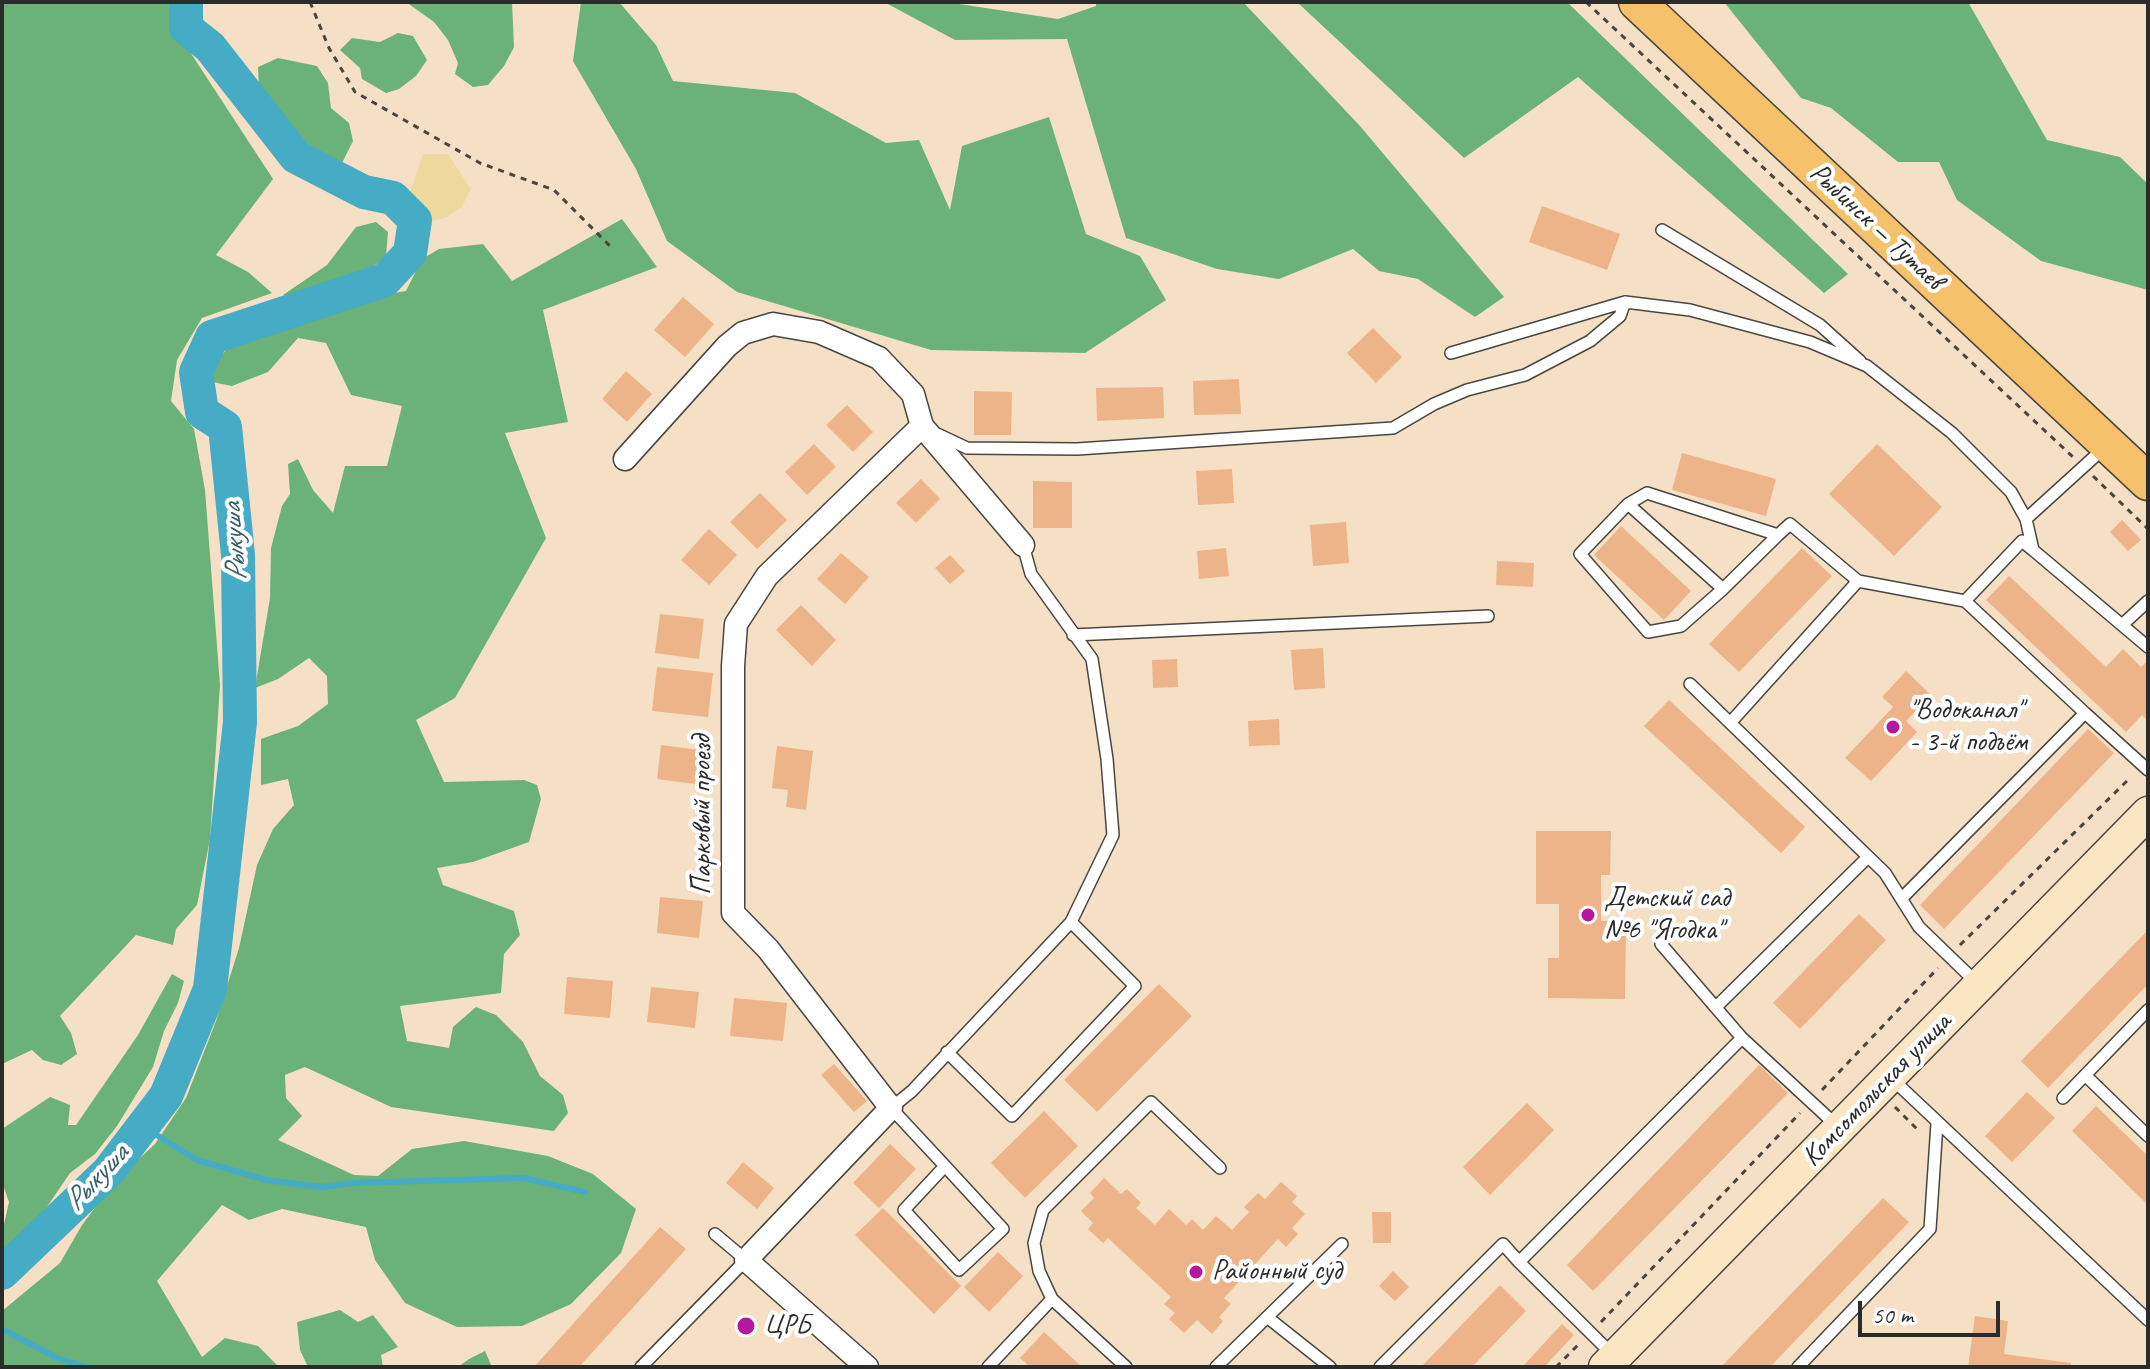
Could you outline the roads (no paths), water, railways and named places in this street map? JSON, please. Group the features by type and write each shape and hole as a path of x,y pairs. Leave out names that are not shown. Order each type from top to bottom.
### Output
{"main road":[{"name":"Рыбинск — Тутаев","path":"1637,2 2102,455"},
{"path":"2102,455 2148,482"},
{"path":"2102,455 2148,489"},
{"name":"Комсомольская улица","path":"1610,1362 2148,814"}],"street":[{"path":"625,459 727,346 743,333 773,324 819,332 879,358 913,394 922,426 1023,545"},
{"name":"Парковый проезд","path":"891,1108 768,949 733,913 733,666 736,624 767,576 922,426"},
{"path":"867,1367 746,1260 891,1108"}],"lane":[{"path":"1662,230 1820,325 1952,433 2011,492 2026,519 2033,550"},
{"path":"1451,353 1625,302 1690,310 1810,342 1867,366"},
{"path":"922,426 967,448 1077,449 1393,428 1434,404 1467,390 1525,375 1590,341 1620,316 1625,302"},
{"path":"2026,519 2102,455"},
{"path":"1778,535 1647,493 1628,504 1580,554 1648,632 1681,626 1790,524 1858,581 1965,601 2145,768"},
{"path":"1628,504 1723,589"},
{"path":"1965,601 2022,541 2148,647"},
{"path":"945,1166 904,1210 959,1270 1003,1229 945,1166 891,1108 912,1091 1071,922 1113,835 1107,759 1092,659 1031,574 1023,545"},
{"path":"1730,723 1858,581"},
{"path":"2122,625 2148,601"},
{"path":"1073,635 1488,616"},
{"path":"1690,684 1868,857 1903,897 1919,927 1979,985"},
{"path":"1903,897 2085,713"},
{"path":"1716,1007 1868,857"},
{"path":"947,1052 1012,1116 1135,986 1071,922"},
{"path":"1661,944 1742,1038 1839,1129"},
{"path":"2063,1098 2148,1010"},
{"path":"1519,1262 1742,1038"},
{"path":"2085,1075 2148,1136"},
{"path":"1890,1077 2148,1320"},
{"path":"1126,1367 1052,1299 1039,1271 1034,1243 1043,1210 1151,1102 1220,1168"},
{"path":"1798,1367 1930,1229 1937,1123"},
{"path":"641,1367 746,1260 715,1234"},
{"path":"1216,1367 1342,1244"},
{"path":"1380,1367 1503,1244 1591,1333 1610,1362"},
{"path":"988,1367 1052,1299"},
{"path":"1267,1317 1330,1367"}],"waterway":[{"name":"Рыкуша","path":"2,1273 108,1172 166,1096 210,989 240,722 238,555 225,427 202,412 196,372 212,337 385,280 410,253 415,220 393,198 364,192 296,157 210,47 186,28 186,2"},
{"path":"142,1126 197,1160 266,1180 322,1187 353,1183 523,1178 585,1192"},
{"path":"2,1329 57,1358 86,1367"}],"place":[{"name":"\"Водоканал\" - 3-й подъём","path":"1893,727"},
{"name":"Детский сад №6 \"Ягодка\"","path":"1588,915"},
{"name":"Районный суд","path":"1196,1272"},
{"name":"ЦРБ","path":"746,1326"}]}
